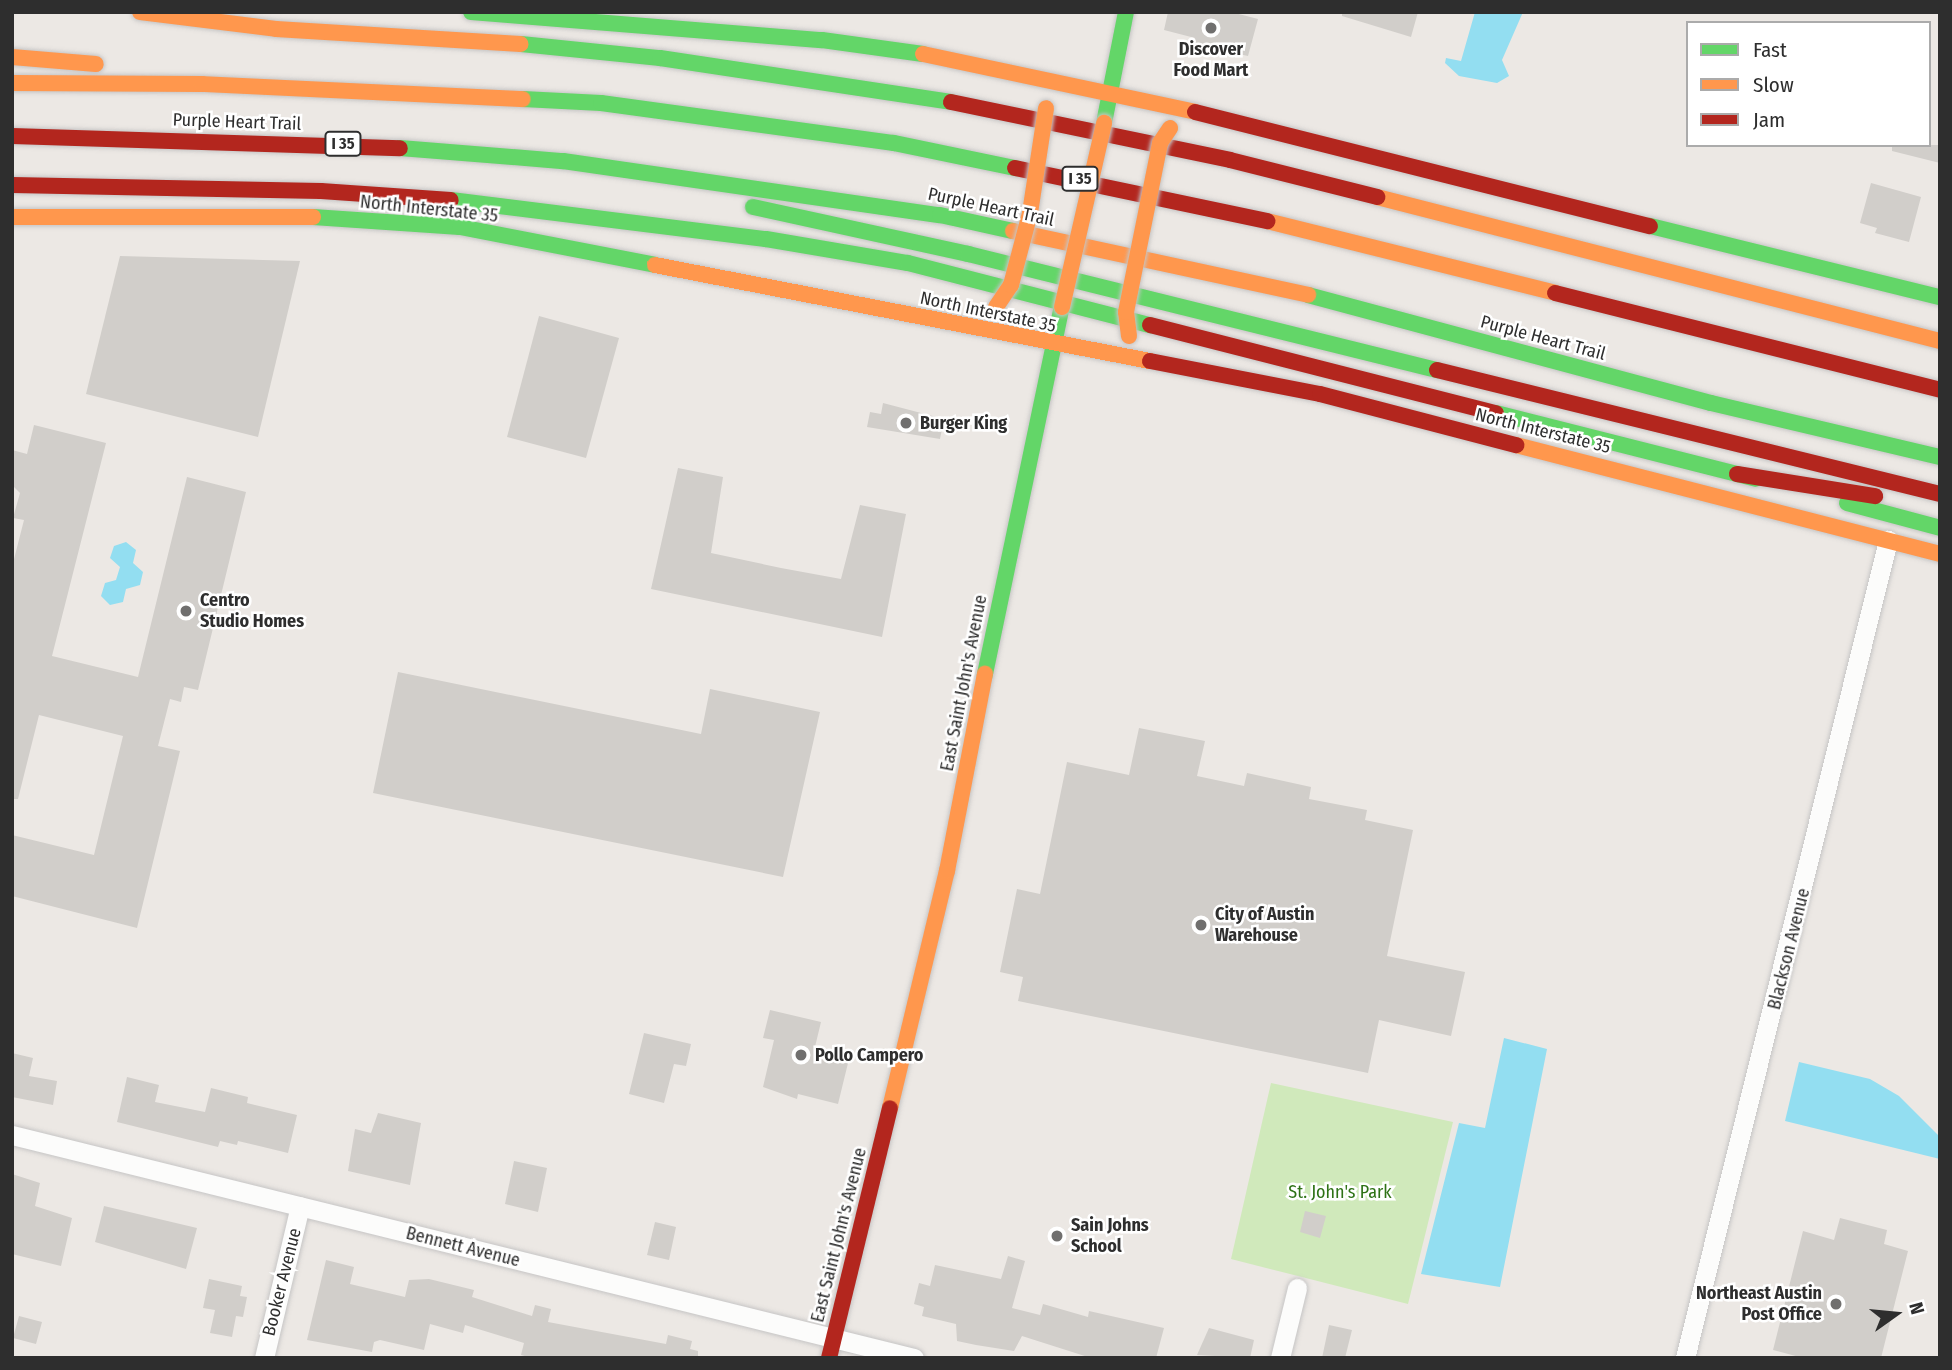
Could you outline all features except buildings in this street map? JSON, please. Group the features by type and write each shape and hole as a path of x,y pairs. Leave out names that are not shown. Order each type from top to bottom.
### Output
{"main road":[{"path":"140,12 276,29 512,43 660,58 982,107 1230,160 1940,341"},
{"path":"471,12 822,40 969,61 1027,76 1111,90 1401,166 1940,297"},
{"name":"East Saint John's Avenue","path":"829,1358 947,871 1017,507 1104,123 1126,12"},
{"path":"12,57 80,61 202,84"},
{"path":"955,324 996,307 1011,285 1030,212 1045,108 1027,76"},
{"name":"Purple Heart Trail","path":"12,83 202,84 601,103 894,143 1245,215 1940,390"},
{"path":"1147,361 1129,336 1126,312 1160,143 1170,128 1203,113"},
{"name":"Purple Heart Trail","path":"12,136 345,144 563,160 940,215 1290,290 1711,403 1940,457"},
{"path":"672,174 754,207 968,254 1737,441 1940,494"},
{"path":"12,185 307,191 478,202 766,239 908,263 1940,528"},
{"name":"North Interstate 35","path":"12,217 296,216 460,227 955,324 1054,346 1320,394 1940,554"},
{"path":"1737,474 1940,507"}],"street":[{"name":"Blackson Avenue","path":"1685,1358 1888,540"},
{"name":"Bennett Avenue","path":"12,1135 914,1358"},
{"name":"Booker Avenue","path":"264,1358 300,1206"},
{"path":"1280,1358 1297,1288"}],"green space":[{"name":"St. John's Park","path":"1271,1083 1453,1122 1408,1304 1231,1259"}],"water":[{"path":"1475,12 1523,12 1502,60 1509,76 1497,83 1459,76 1445,63 1446,58 1461,61"},
{"path":"126,542 136,550 133,563 143,572 140,585 126,589 123,602 110,605 101,596 105,583 116,580 120,567 110,558 114,546"},
{"path":"1504,1038 1547,1049 1500,1287 1421,1274 1459,1123 1485,1128"},
{"path":"1799,1062 1870,1079 1899,1096 1940,1137 1940,1159 1785,1121"}],"traffic: fast":[{"path":"471,12 822,40 923,54"},
{"path":"1104,123 1126,12"},
{"path":"521,44 660,58 951,102"},
{"path":"523,99 601,103 894,143 1015,168"},
{"path":"400,148 563,161 940,215 1013,231"},
{"path":"451,200 766,239 908,263 1150,325"},
{"path":"753,207 968,254 1437,370"},
{"path":"313,217 460,227 655,265"},
{"path":"1650,226 1940,297"},
{"path":"1308,295 1711,403 1940,457"},
{"path":"985,674 1062,307"},
{"path":"1496,413 1756,479"},
{"path":"1847,503 1940,528"}],"traffic: slow":[{"path":"140,12 276,29 521,44"},
{"path":"923,54 1195,112"},
{"path":"12,57 96,64"},
{"path":"12,83 202,84 523,99"},
{"path":"996,307 1011,285 1030,213 1046,108"},
{"path":"1062,307 1104,123"},
{"path":"1129,336 1126,312 1160,143 1170,128"},
{"path":"1377,197 1940,341"},
{"path":"12,217 313,217"},
{"path":"1267,221 1555,293"},
{"path":"1013,231 1308,295"},
{"path":"655,265 1150,361"},
{"path":"1516,445 1940,554"},
{"path":"890,1108 947,871 985,674"}],"traffic: jam":[{"path":"951,102 1230,160 1377,197"},
{"path":"1195,112 1650,226"},
{"path":"12,136 400,148"},
{"path":"1015,168 1267,221"},
{"path":"12,185 321,191 451,200"},
{"path":"1555,293 1940,390"},
{"path":"1150,325 1496,413"},
{"path":"1150,361 1320,394 1516,445"},
{"path":"1437,370 1940,494"},
{"path":"1737,474 1875,496"},
{"path":"829,1358 890,1108"}],"place":[{"name":"Discover Food Mart","path":"1211,28"},
{"name":"Burger King","path":"906,423"},
{"name":"Centro Studio Homes","path":"186,611"},
{"name":"City of Austin Warehouse","path":"1201,925"},
{"name":"Pollo Campero","path":"801,1055"},
{"name":"Sain Johns School","path":"1057,1236"},
{"name":"Northeast Austin Post Office","path":"1836,1304"}]}
